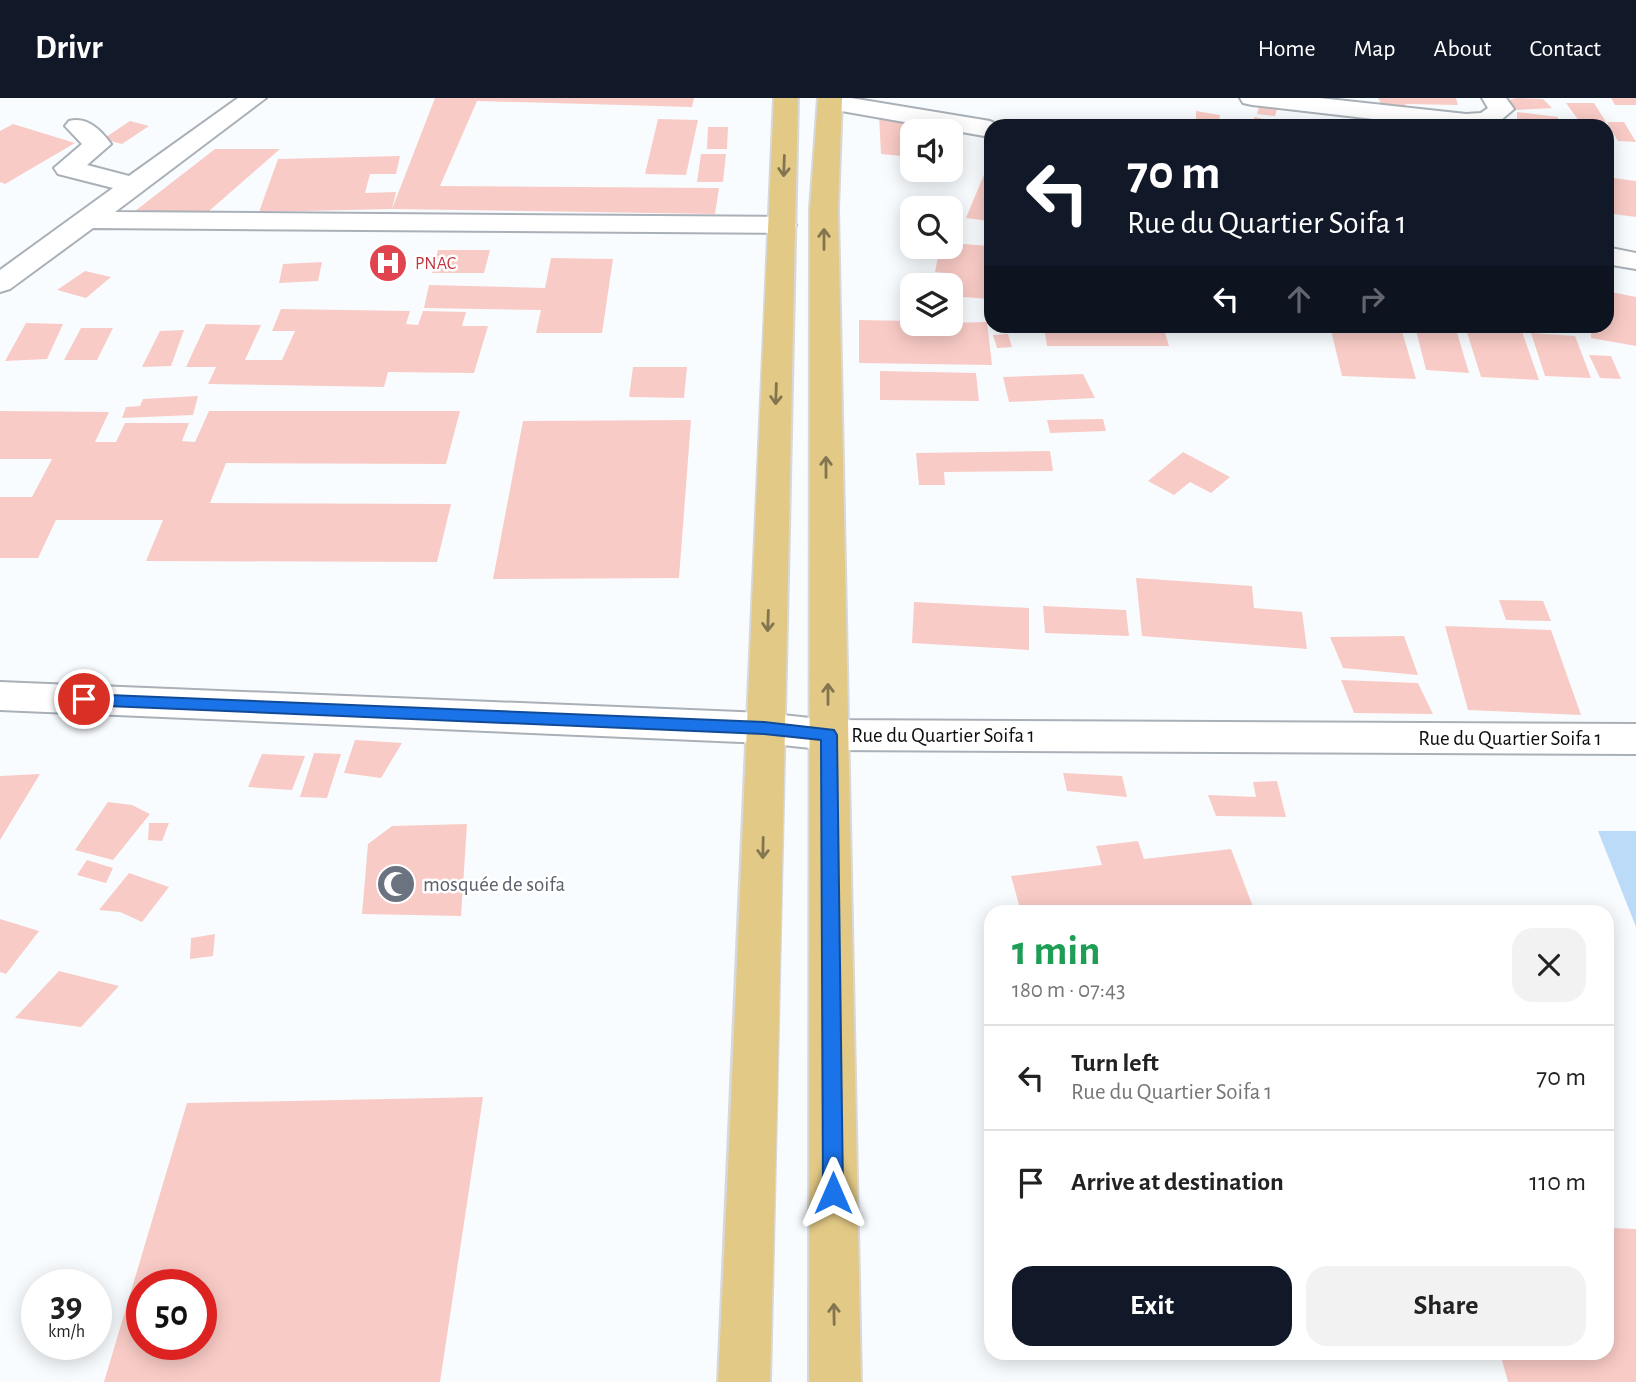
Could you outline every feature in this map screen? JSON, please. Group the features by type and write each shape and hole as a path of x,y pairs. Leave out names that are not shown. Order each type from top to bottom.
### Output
{"main road":[{"path":"744,1382 762,910 764,728 786,98"},
{"path":"830,100 824,209 835,1382"}],"street":[{"path":"0,283 254,98"},
{"path":"1252,98 1439,119"},
{"path":"1489,119 1501,109 1494,98"},
{"path":"830,100 950,109 984,126"},
{"path":"78,126 98,144 67,168 135,186"},
{"path":"88,220 782,225"},
{"path":"1614,257 1636,261"},
{"name":"Rue du Quartier Soifa 1","path":"0,695 764,728 829,735 1636,739"}],"shaded area":[{"path":"1598,831 1636,831 1636,927"}],"building":[{"path":"435,98 694,98 692,107 477,101 440,186 719,188 715,214 392,209"},
{"path":"1378,98 1456,98 1458,105 1405,104 1409,111 1386,112"},
{"path":"1611,98 1636,98 1636,105 1615,105"},
{"path":"1543,99 1552,108 1515,110 1508,100"},
{"path":"1260,103 1278,106 1275,116 1257,114"},
{"path":"1566,103 1594,103 1604,119 1578,119"},
{"path":"1196,111 1220,115 1219,119 1196,119"},
{"path":"1517,112 1558,119 1517,119"},
{"path":"879,115 901,119 900,156 881,154"},
{"path":"658,119 698,120 686,175 645,174"},
{"path":"130,121 149,126 122,144 103,139"},
{"path":"1614,122 1624,122 1636,142 1618,141 1614,134"},
{"path":"13,124 75,143 5,184 0,182 0,131"},
{"path":"708,127 728,127 727,149 707,149"},
{"path":"215,149 280,149 209,211 135,211"},
{"path":"701,154 726,154 723,182 697,182"},
{"path":"400,156 396,174 370,174 365,193 396,192 392,209 259,212 278,159"},
{"path":"984,175 984,220 966,218"},
{"path":"1614,178 1636,181 1636,217 1614,214"},
{"path":"963,244 984,246 984,299 963,297 963,273 935,272 938,259 963,259"},
{"path":"438,250 490,250 484,273 432,273"},
{"path":"551,258 613,259 602,333 536,333 541,310 424,308 429,285 545,288"},
{"path":"322,262 318,281 279,283 283,264"},
{"path":"85,271 111,277 86,298 57,290"},
{"path":"1614,293 1636,297 1636,346 1591,338 1591,333 1614,333"},
{"path":"281,309 410,311 406,324 418,325 423,311 466,312 462,326 488,326 474,373 388,372 384,387 208,384 216,367 186,367 206,324 261,325 245,360 282,360 295,331 272,331"},
{"path":"859,320 900,321 900,336 963,336 963,323 984,322 984,333 988,333 992,365 859,363"},
{"path":"26,323 63,324 47,359 5,361"},
{"path":"81,328 113,328 97,360 64,360"},
{"path":"184,330 171,366 142,367 160,331"},
{"path":"1045,333 1165,333 1169,346 1047,346"},
{"path":"1332,333 1402,333 1416,379 1342,376"},
{"path":"1417,333 1457,333 1469,373 1426,370"},
{"path":"1467,333 1522,333 1539,380 1481,377"},
{"path":"1531,333 1575,336 1591,378 1545,376"},
{"path":"1008,334 1012,347 997,348 993,335"},
{"path":"1589,355 1611,356 1621,379 1600,378"},
{"path":"633,367 687,367 684,398 629,397"},
{"path":"880,371 976,373 979,401 880,400"},
{"path":"1083,374 1095,398 1009,402 1003,377"},
{"path":"198,396 193,415 122,418 126,407 140,406 143,399"},
{"path":"0,411 109,412 95,442 116,442 125,423 189,423 182,441 195,442 209,411 460,411 446,464 226,463 210,503 451,504 437,562 146,561 163,520 56,520 38,558 0,558 0,497 32,497 52,459 0,459"},
{"path":"1103,419 1106,431 1050,433 1047,420"},
{"path":"691,420 679,578 493,579 523,421"},
{"path":"1050,451 1053,471 944,472 945,485 919,485 916,453"},
{"path":"1183,452 1230,477 1211,493 1190,482 1174,495 1148,481"},
{"path":"1136,578 1252,586 1254,608 1302,612 1307,649 1142,636"},
{"path":"1499,600 1543,601 1551,621 1506,620"},
{"path":"914,602 1029,608 1029,650 912,643"},
{"path":"1043,606 1126,610 1129,636 1045,633"},
{"path":"1445,626 1551,630 1581,715 1468,710"},
{"path":"1404,636 1418,675 1343,668 1330,637"},
{"path":"1341,680 1418,683 1433,714 1354,713"},
{"path":"355,740 402,743 381,778 344,773"},
{"path":"314,753 341,754 327,798 300,797"},
{"path":"262,754 305,756 292,790 248,787"},
{"path":"1063,773 1122,776 1127,797 1067,791"},
{"path":"40,774 0,840 0,776"},
{"path":"1277,781 1286,817 1216,816 1208,795 1256,797 1253,782"},
{"path":"108,802 132,805 150,814 113,860 75,850"},
{"path":"149,823 169,823 162,841 148,840"},
{"name":"mosquée de soifa","path":"467,824 461,916 362,914 368,844 392,826"},
{"path":"1138,841 1144,859 1231,849 1252,905 1019,905 1011,876 1102,865 1096,846"},
{"path":"87,860 113,868 106,883 77,875"},
{"path":"129,873 169,887 142,922 120,912 99,910"},
{"path":"0,919 39,931 6,974 0,972"},
{"path":"215,934 213,956 190,959 191,938"},
{"path":"59,971 119,986 81,1027 15,1018"},
{"path":"483,1097 440,1382 104,1382 126,1308 126,1360 217,1360 217,1269 138,1269 187,1103"},
{"path":"1614,1228 1636,1229 1636,1382 1508,1382 1502,1360 1614,1360"}],"place":[{"name":"PNAC","path":"388,263"},
{"name":"mosquée de soifa","path":"396,884"}],"route":[{"path":"84,699 764,728 829,735 833,1193"}]}
